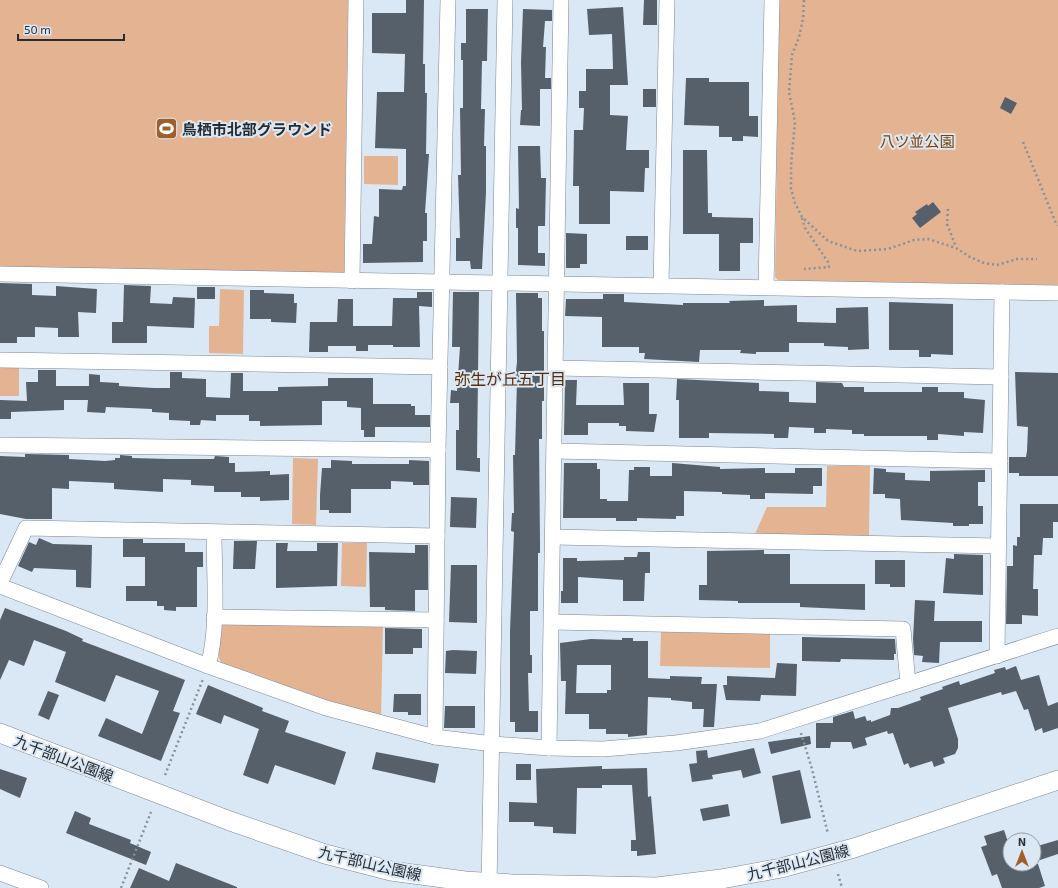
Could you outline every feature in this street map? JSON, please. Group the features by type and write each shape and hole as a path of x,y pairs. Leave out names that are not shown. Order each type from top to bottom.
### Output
{"main road":[{"name":"九千部山公園線","path":"0,733 230,821 325,854 391,871 489,885 657,887 721,879 774,870 854,848 1058,780"}],"street":[{"path":"352,281 356,0"},
{"path":"434,737 438,450 448,0"},
{"path":"489,885 493,744 499,282 505,0"},
{"path":"549,748 555,451 561,0"},
{"path":"661,285 667,0"},
{"path":"766,287 772,0"},
{"path":"0,274 1058,293"},
{"path":"997,656 1002,292"},
{"path":"0,360 440,367"},
{"path":"556,368 1001,377"},
{"path":"0,445 438,450"},
{"path":"555,451 1000,461"},
{"path":"0,583 26,528 437,536"},
{"path":"208,666 211,655 214,617 214,532"},
{"path":"553,537 998,546"},
{"path":"0,586 208,666 326,708 434,737 493,744 549,748 603,749 676,743 760,731 1058,636"},
{"path":"214,617 436,620"},
{"path":"552,622 903,629 908,684"},
{"path":"0,873 41,888"}],"path":[{"path":"804,0 800,31 792,55 790,92 795,122 791,165 792,189 795,203 802,217 805,228 828,262 829,267 804,269"},
{"path":"1023,142 1057,226"},
{"path":"948,209 947,224 956,248"},
{"path":"802,217 828,241 857,251 888,249 914,240 928,239 956,248 970,258 984,263 997,264 1017,259 1037,259"},
{"path":"165,774 208,666"},
{"path":"797,719 812,769 828,834"},
{"path":"121,888 151,812"},
{"path":"838,874 842,888"}],"green space":[{"name":"鳥栖市北部グラウンド","path":"0,0 348,0 344,275 0,268"},
{"name":"八ツ並公園","path":"779,0 1058,0 1058,285 779,281 775,277"},
{"path":"364,156 398,156 398,185 364,184"},
{"path":"220,289 244,290 243,354 209,353 209,326 219,326"},
{"path":"0,368 19,368 19,396 0,396"},
{"path":"293,458 318,459 316,525 292,524"},
{"path":"827,466 870,466 869,536 755,534 767,507 826,507"},
{"path":"342,543 367,543 366,587 341,586"},
{"path":"224,622 383,625 381,718 337,705 222,665 219,658 219,626"},
{"path":"661,632 770,634 770,668 660,666"}],"building":[{"path":"406,0 424,0 423,64 425,64 425,93 427,93 426,154 429,154 425,213 427,213 427,241 423,241 423,262 363,263 363,244 372,244 374,216 379,217 379,189 402,190 403,186 406,186 406,149 375,148 377,92 404,92 405,54 372,53 372,13 406,13"},
{"path":"644,0 657,0 657,25 643,25"},
{"path":"623,7 628,85 610,85 610,115 628,116 626,150 649,150 649,168 645,168 644,192 610,191 610,224 579,224 579,186 573,186 574,130 583,130 584,108 579,108 579,91 586,91 586,69 613,69 612,34 589,35 587,9"},
{"path":"466,9 488,9 487,61 482,61 481,109 485,109 484,146 486,146 486,193 482,269 471,269 470,261 456,261 456,238 460,238 458,175 461,175 460,108 463,108 463,60 461,60 461,43 466,43"},
{"path":"523,9 552,10 552,21 545,21 543,47 546,47 545,78 551,78 551,89 540,89 540,126 520,125 522,110 521,62"},
{"path":"686,78 709,78 709,82 749,82 749,116 758,116 758,137 743,136 743,141 732,141 732,137 719,137 719,126 684,125"},
{"path":"643,89 656,89 656,107 643,107"},
{"path":"1005,97 1017,103 1011,114 1000,108"},
{"path":"518,146 540,146 541,178 546,178 545,226 538,226 538,253 545,253 545,266 518,265 518,228 516,228 516,208 519,209"},
{"path":"683,150 707,150 708,213 712,213 712,217 753,218 753,243 740,243 740,271 719,271 719,234 683,234"},
{"path":"933,202 941,212 920,228 912,218 917,214 915,212"},
{"path":"566,233 587,234 587,264 580,264 580,268 566,268"},
{"path":"626,236 648,236 648,250 626,250"},
{"path":"0,283 32,284 32,295 56,296 56,286 97,289 96,313 78,312 79,337 58,337 58,328 35,327 35,337 17,337 17,343 0,343"},
{"path":"124,285 151,286 150,303 172,304 173,297 195,298 194,328 147,326 147,343 112,343 112,322 123,322"},
{"path":"197,287 215,287 215,299 197,299"},
{"path":"250,290 264,290 264,293 294,294 294,303 297,303 296,323 271,322 271,319 250,319"},
{"path":"417,292 432,292 432,307 419,306 420,347 368,345 368,351 356,351 356,346 328,346 328,352 309,352 310,322 337,322 338,299 353,299 353,326 392,326 393,298 417,298"},
{"path":"453,292 479,292 477,458 480,458 480,472 456,470 456,430 459,430 459,403 450,403 451,390 457,391 460,347 452,347"},
{"path":"516,293 538,293 538,298 542,298 542,331 544,331 544,401 542,401 542,439 539,439 540,553 538,553 538,611 530,611 530,655 532,655 532,673 528,673 529,711 538,711 538,732 515,732 515,722 510,722 510,631 514,532 511,531 512,513 514,513 513,455 515,455 517,380 515,380 517,362"},
{"path":"603,294 624,294 624,302 683,305 683,303 730,303 729,301 764,300 764,306 797,305 797,322 836,323 836,308 868,307 869,349 848,350 848,347 824,346 824,343 789,343 789,352 756,352 756,354 740,353 741,350 700,350 699,362 644,359 645,353 639,353 639,347 602,347 602,317 565,316 566,299 603,299"},
{"path":"889,302 953,304 953,355 931,354 931,357 919,357 919,350 889,350"},
{"path":"38,370 56,370 56,386 89,386 89,374 100,375 100,382 119,383 119,386 154,388 170,388 170,372 182,372 182,378 206,379 206,397 230,398 231,373 243,373 243,391 278,391 278,387 328,386 328,378 373,378 373,404 411,404 411,406 415,406 415,415 430,415 430,427 375,427 375,437 364,437 364,430 361,430 361,408 347,407 347,401 322,401 322,425 260,426 260,421 249,421 249,415 216,415 216,421 201,420 200,425 190,425 190,421 169,420 169,413 152,412 152,409 106,407 105,413 87,412 88,400 64,400 64,410 11,412 11,419 0,419 0,400 27,401 26,382 38,382"},
{"path":"1015,372 1058,373 1058,476 1019,476 1019,473 1009,473 1009,457 1026,457 1027,451 1028,427 1017,426"},
{"path":"677,379 759,383 759,391 789,392 789,402 816,403 816,382 842,383 844,387 864,387 864,392 922,392 922,387 938,387 938,392 964,392 964,398 985,400 983,433 964,432 964,436 938,434 938,440 927,440 927,436 864,436 864,434 852,434 852,430 826,429 826,433 814,433 814,428 789,427 788,438 774,438 774,434 709,433 709,438 679,438 679,400 676,400"},
{"path":"565,380 577,380 576,405 624,405 623,383 649,383 649,414 657,414 654,432 626,431 626,426 619,426 619,423 588,423 588,435 564,435"},
{"path":"25,454 69,455 69,459 105,461 120,458 120,455 132,456 132,458 169,459 214,459 215,456 229,457 229,463 235,463 235,472 270,471 270,475 289,474 289,500 260,501 260,497 241,497 241,492 214,492 214,486 191,485 191,480 163,479 163,492 114,489 114,483 69,481 69,489 52,488 52,519 26,519 0,514 0,456 25,457"},
{"path":"331,460 352,461 352,464 409,464 409,460 429,461 429,485 413,485 413,482 391,481 391,489 351,489 351,513 329,513 329,510 320,510 320,495 322,468 331,468"},
{"path":"564,463 597,463 597,469 600,469 600,499 607,499 607,501 628,501 629,470 634,470 634,467 650,467 650,476 672,476 672,463 720,467 720,469 765,468 765,473 795,473 795,468 822,468 822,486 813,486 813,494 765,493 765,499 750,499 750,495 722,494 722,492 684,491 684,516 676,516 676,519 637,518 637,521 616,521 616,518 563,518"},
{"path":"874,468 886,469 886,472 905,473 905,480 930,481 930,471 985,470 985,482 978,482 978,506 983,506 983,524 953,526 953,523 901,520 900,499 885,498 885,494 873,494"},
{"path":"451,497 477,498 476,528 450,527"},
{"path":"1020,504 1058,504 1058,522 1053,522 1053,538 1043,538 1042,555 1034,555 1033,589 1038,589 1038,616 1022,615 1022,624 1006,624 1007,566 1013,566 1013,545 1017,546 1017,537 1020,537"},
{"path":"39,538 53,544 92,545 91,588 76,587 76,570 34,568 32,572 18,566 29,542 36,545"},
{"path":"123,539 143,539 143,543 185,543 185,552 203,552 203,567 197,567 197,607 176,607 176,611 164,610 164,606 157,606 157,601 126,601 126,586 145,586 145,557 123,557"},
{"path":"234,541 257,541 255,569 233,569"},
{"path":"276,543 288,543 287,551 317,551 317,543 338,543 337,586 276,588"},
{"path":"415,545 428,545 428,590 415,590 415,611 385,610 385,607 370,607 369,552 415,553"},
{"path":"764,550 764,554 790,554 790,584 865,584 865,610 800,607 800,603 738,603 738,601 699,600 699,585 707,585 707,551"},
{"path":"638,552 650,552 650,573 645,573 644,601 623,601 623,580 578,577 578,603 561,603 561,591 563,591 563,558 577,558 577,561 624,560 624,557 637,557"},
{"path":"954,554 983,555 983,595 943,593 946,558 954,559"},
{"path":"875,560 905,560 905,587 890,587 890,584 875,584"},
{"path":"451,565 477,565 477,623 449,622"},
{"path":"915,600 935,601 934,621 982,621 982,642 940,642 939,663 922,662 923,656 914,655 913,639"},
{"path":"5,608 66,631 83,639 82,641 185,680 173,711 180,713 161,761 98,736 106,718 142,734 159,691 116,675 105,702 55,682 66,652 34,640 24,666 9,660 0,680 0,620"},
{"path":"385,628 422,629 422,648 413,648 413,654 385,654"},
{"path":"802,637 895,639 896,654 894,654 894,660 841,659 840,662 802,661"},
{"path":"622,638 633,638 633,641 648,641 648,678 670,679 670,676 702,677 701,684 717,684 714,727 703,727 704,709 692,709 692,702 671,700 671,698 648,697 647,735 628,737 628,734 606,734 606,729 589,729 589,714 565,714 566,681 561,681 560,643 591,639 622,640","holes":["577,665 611,665 611,690 607,690 607,693 576,693"]},
{"path":"446,651 477,651 476,674 445,673"},
{"path":"777,663 797,664 796,696 761,695 760,701 726,700 723,685 727,685 727,676 775,678"},
{"path":"1016,666 1021,680 1039,675 1048,706 1058,702 1058,728 1043,733 1042,728 1035,731 1028,709 1024,710 1016,691 1002,695 1001,692 948,708 958,739 958,748 955,754 943,758 945,763 934,767 932,761 910,768 908,763 904,765 893,733 888,734 887,731 865,738 867,745 853,749 851,742 831,742 830,748 816,748 816,723 833,723 833,717 853,711 855,719 865,716 867,721 871,720 871,722 890,715 891,708 898,708 921,700 920,697 943,689 942,687 959,681 960,685 995,673 994,670 1005,667 1006,670"},
{"path":"208,685 263,708 262,711 289,721 285,732 346,752 335,785 275,765 268,784 243,775 259,729 224,715 221,724 196,714"},
{"path":"48,691 59,695 49,720 38,715"},
{"path":"394,694 421,694 421,715 408,715 408,712 393,712"},
{"path":"445,706 475,706 475,728 444,728"},
{"path":"810,736 811,744 771,754 768,742"},
{"path":"754,748 761,773 743,778 741,770 712,775 713,779 692,782 689,764 697,763 696,751 707,750 708,758"},
{"path":"376,752 439,764 435,783 372,769"},
{"path":"516,764 531,764 531,780 516,780"},
{"path":"602,766 602,769 647,768 648,797 651,796 656,854 637,856 637,851 631,851 631,840 636,840 632,785 602,785 602,788 577,788 576,834 553,833 553,827 534,826 534,822 509,822 509,802 537,803 536,769"},
{"path":"0,769 27,778 20,798 0,789"},
{"path":"800,770 811,818 781,824 772,776"},
{"path":"728,804 730,816 703,821 700,809"},
{"path":"75,811 91,818 89,824 131,840 130,843 151,852 146,865 66,833"},
{"path":"1004,830 1005,832 1002,832 1002,872 1041,872 1045,886 1039,888 1002,888 997,874 992,876 981,847 987,845 984,836"},
{"path":"1058,840 1058,854 1042,859 1042,845"},
{"path":"176,863 237,888 130,888 139,868 169,881"}],"place":[{"name":"鳥栖市北部グラウンド","path":"166,129"}],"district":[{"name":"弥生が丘五丁目","path":"510,378"}]}
